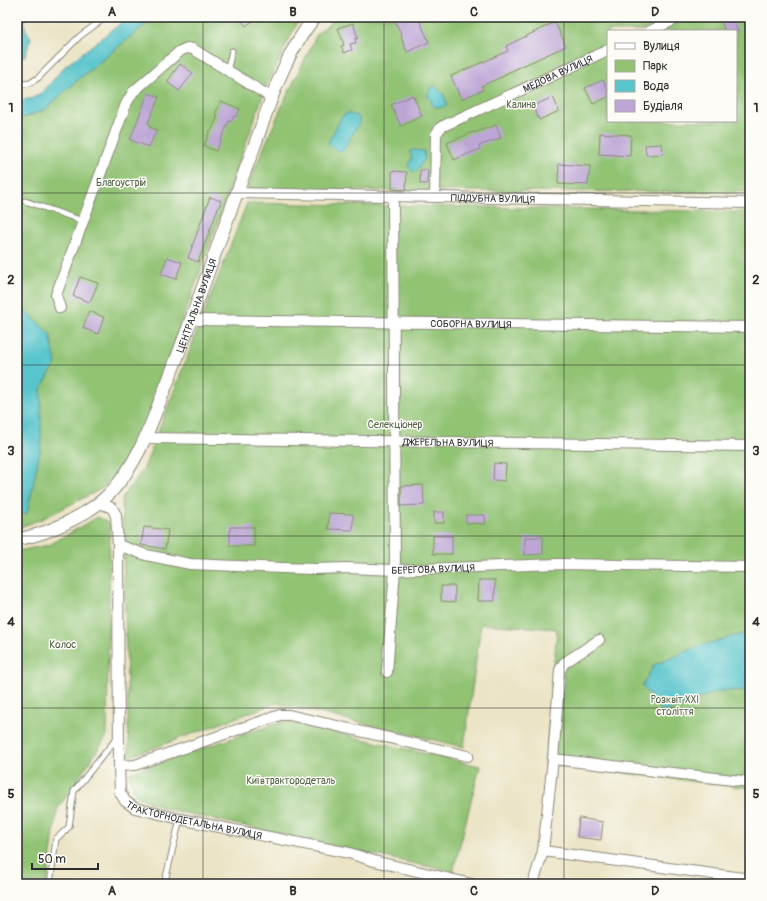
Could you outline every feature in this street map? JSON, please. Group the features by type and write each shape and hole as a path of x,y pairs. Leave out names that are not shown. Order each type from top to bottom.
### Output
{"street":[{"name":"ЦЕНТРАЛЬНА ВУЛИЦЯ","path":"17,539 31,538 52,530 100,503 122,479 135,460 192,320 236,193 272,98 291,54 303,31 315,17"},
{"path":"652,30 680,17"},
{"path":"60,308 56,295 126,104 133,92 180,51 187,48 192,49 272,98"},
{"name":"МЕДОВА ВУЛИЦЯ","path":"435,197 436,134 441,127 607,50"},
{"name":"ПІДДУБНА ВУЛИЦЯ","path":"236,193 750,203"},
{"path":"387,672 395,570 393,196"},
{"name":"СОБОРНА ВУЛИЦЯ","path":"192,320 750,327"},
{"name":"ДЖЕРЕЛЬНА ВУЛИЦЯ","path":"145,438 750,446"},
{"name":"ТРАКТОРНОДЕТАЛЬНА ВУЛИЦЯ","path":"100,503 112,508 116,515 118,546 118,737 120,792 125,801 135,808 180,819 349,853 374,861 472,884"},
{"name":"БЕРЕГОВА ВУЛИЦЯ","path":"118,546 146,555 190,564 315,569 347,568 395,570 558,564 750,568"},
{"path":"533,884 543,851 553,759 560,670 564,663 599,640"},
{"path":"119,766 135,765 280,715 290,715 468,756"},
{"path":"553,759 750,782"},
{"path":"543,851 750,879"}],"lane":[{"path":"17,84 30,83 38,78 80,36 106,17"},
{"path":"227,71 232,51"},
{"path":"25,201 83,222"},
{"path":"50,884 56,839 69,827 74,791 118,737"},
{"path":"165,881 180,819"}],"green space":[{"name":"Благоустрій","path":"157,17 304,17 297,23 266,87 139,442 103,488 42,519 17,528 17,118 26,117 46,109 69,87 146,24"},
{"name":"Калина","path":"337,17 750,17 750,192 251,190 247,187 281,108 317,34"},
{"name":"Селекціонер","path":"247,203 750,212 750,788 545,764 557,629 481,624 464,747 276,703 129,757 122,498 144,468"},
{"name":"Колос","path":"98,517 110,524 107,736 57,810 47,884 17,884 17,551 49,545"},
{"name":"Київтрактородеталь","path":"284,721 480,766 453,872 163,808 135,795 129,773"}],"water":[{"path":"17,17 26,17 25,26 31,38 25,56 17,60"},
{"path":"129,17 157,17 146,24 69,87 46,109 26,117 17,118 17,100 31,99 44,91 64,67"},
{"path":"435,86 444,95 447,103 446,106 439,108 431,105 432,101 427,96 431,87"},
{"path":"348,113 359,117 359,123 343,151 338,150 333,148 328,143 342,116"},
{"path":"410,151 424,151 425,159 416,172 412,171 408,166 412,158"},
{"path":"17,302 50,334 56,363 41,389 41,446 27,514 17,513 17,460 22,453 19,404 17,402"},
{"path":"750,632 750,690 719,691 663,712 642,686 654,665 702,645"}],"building":[{"path":"239,17 258,17 246,26"},
{"path":"393,17 418,17 429,42 407,52 401,37 402,36"},
{"path":"719,17 731,17 738,31 725,30"},
{"path":"555,22 566,46 481,86 483,90 461,99 451,76 508,51 506,46"},
{"path":"353,23 358,38 355,39 356,43 350,44 352,50 344,53 341,46 344,45 338,28"},
{"path":"180,64 193,73 179,91 167,82"},
{"path":"603,80 607,88 607,97 593,104 585,88"},
{"path":"148,93 159,97 148,123 150,124 149,127 157,130 149,147 130,140"},
{"path":"413,95 422,116 401,126 391,105"},
{"path":"553,97 559,111 539,120 533,106"},
{"path":"221,101 240,109 236,117 234,116 231,122 229,121 216,151 204,146 210,130 211,131 218,116 215,115"},
{"path":"496,125 501,138 479,146 480,149 454,160 447,143 473,132 474,133"},
{"path":"600,133 631,135 630,156 599,154"},
{"path":"662,144 663,154 646,155 645,145"},
{"path":"559,164 590,166 588,185 558,184"},
{"path":"420,170 428,170 427,184 420,184"},
{"path":"392,171 407,172 406,190 392,189"},
{"path":"210,197 221,201 198,262 188,258"},
{"path":"167,257 182,262 176,279 161,274"},
{"path":"80,277 98,283 90,302 73,296"},
{"path":"89,311 104,317 98,334 83,328"},
{"path":"494,463 506,464 505,481 493,480"},
{"path":"423,485 424,505 401,506 401,486"},
{"path":"434,512 444,512 444,523 434,523"},
{"path":"329,513 353,514 353,530 328,529"},
{"path":"466,515 485,515 486,524 466,523"},
{"path":"144,527 168,530 165,549 141,545"},
{"path":"230,527 254,527 254,546 230,546"},
{"path":"433,536 452,536 452,554 433,554"},
{"path":"525,537 543,537 543,554 525,555"},
{"path":"479,580 495,580 495,601 478,601"},
{"path":"441,586 455,586 455,602 441,601"},
{"path":"579,818 603,822 601,840 577,837"}],"park label":[{"name":"Розквіт XXI століття","path":"675,704"}]}
